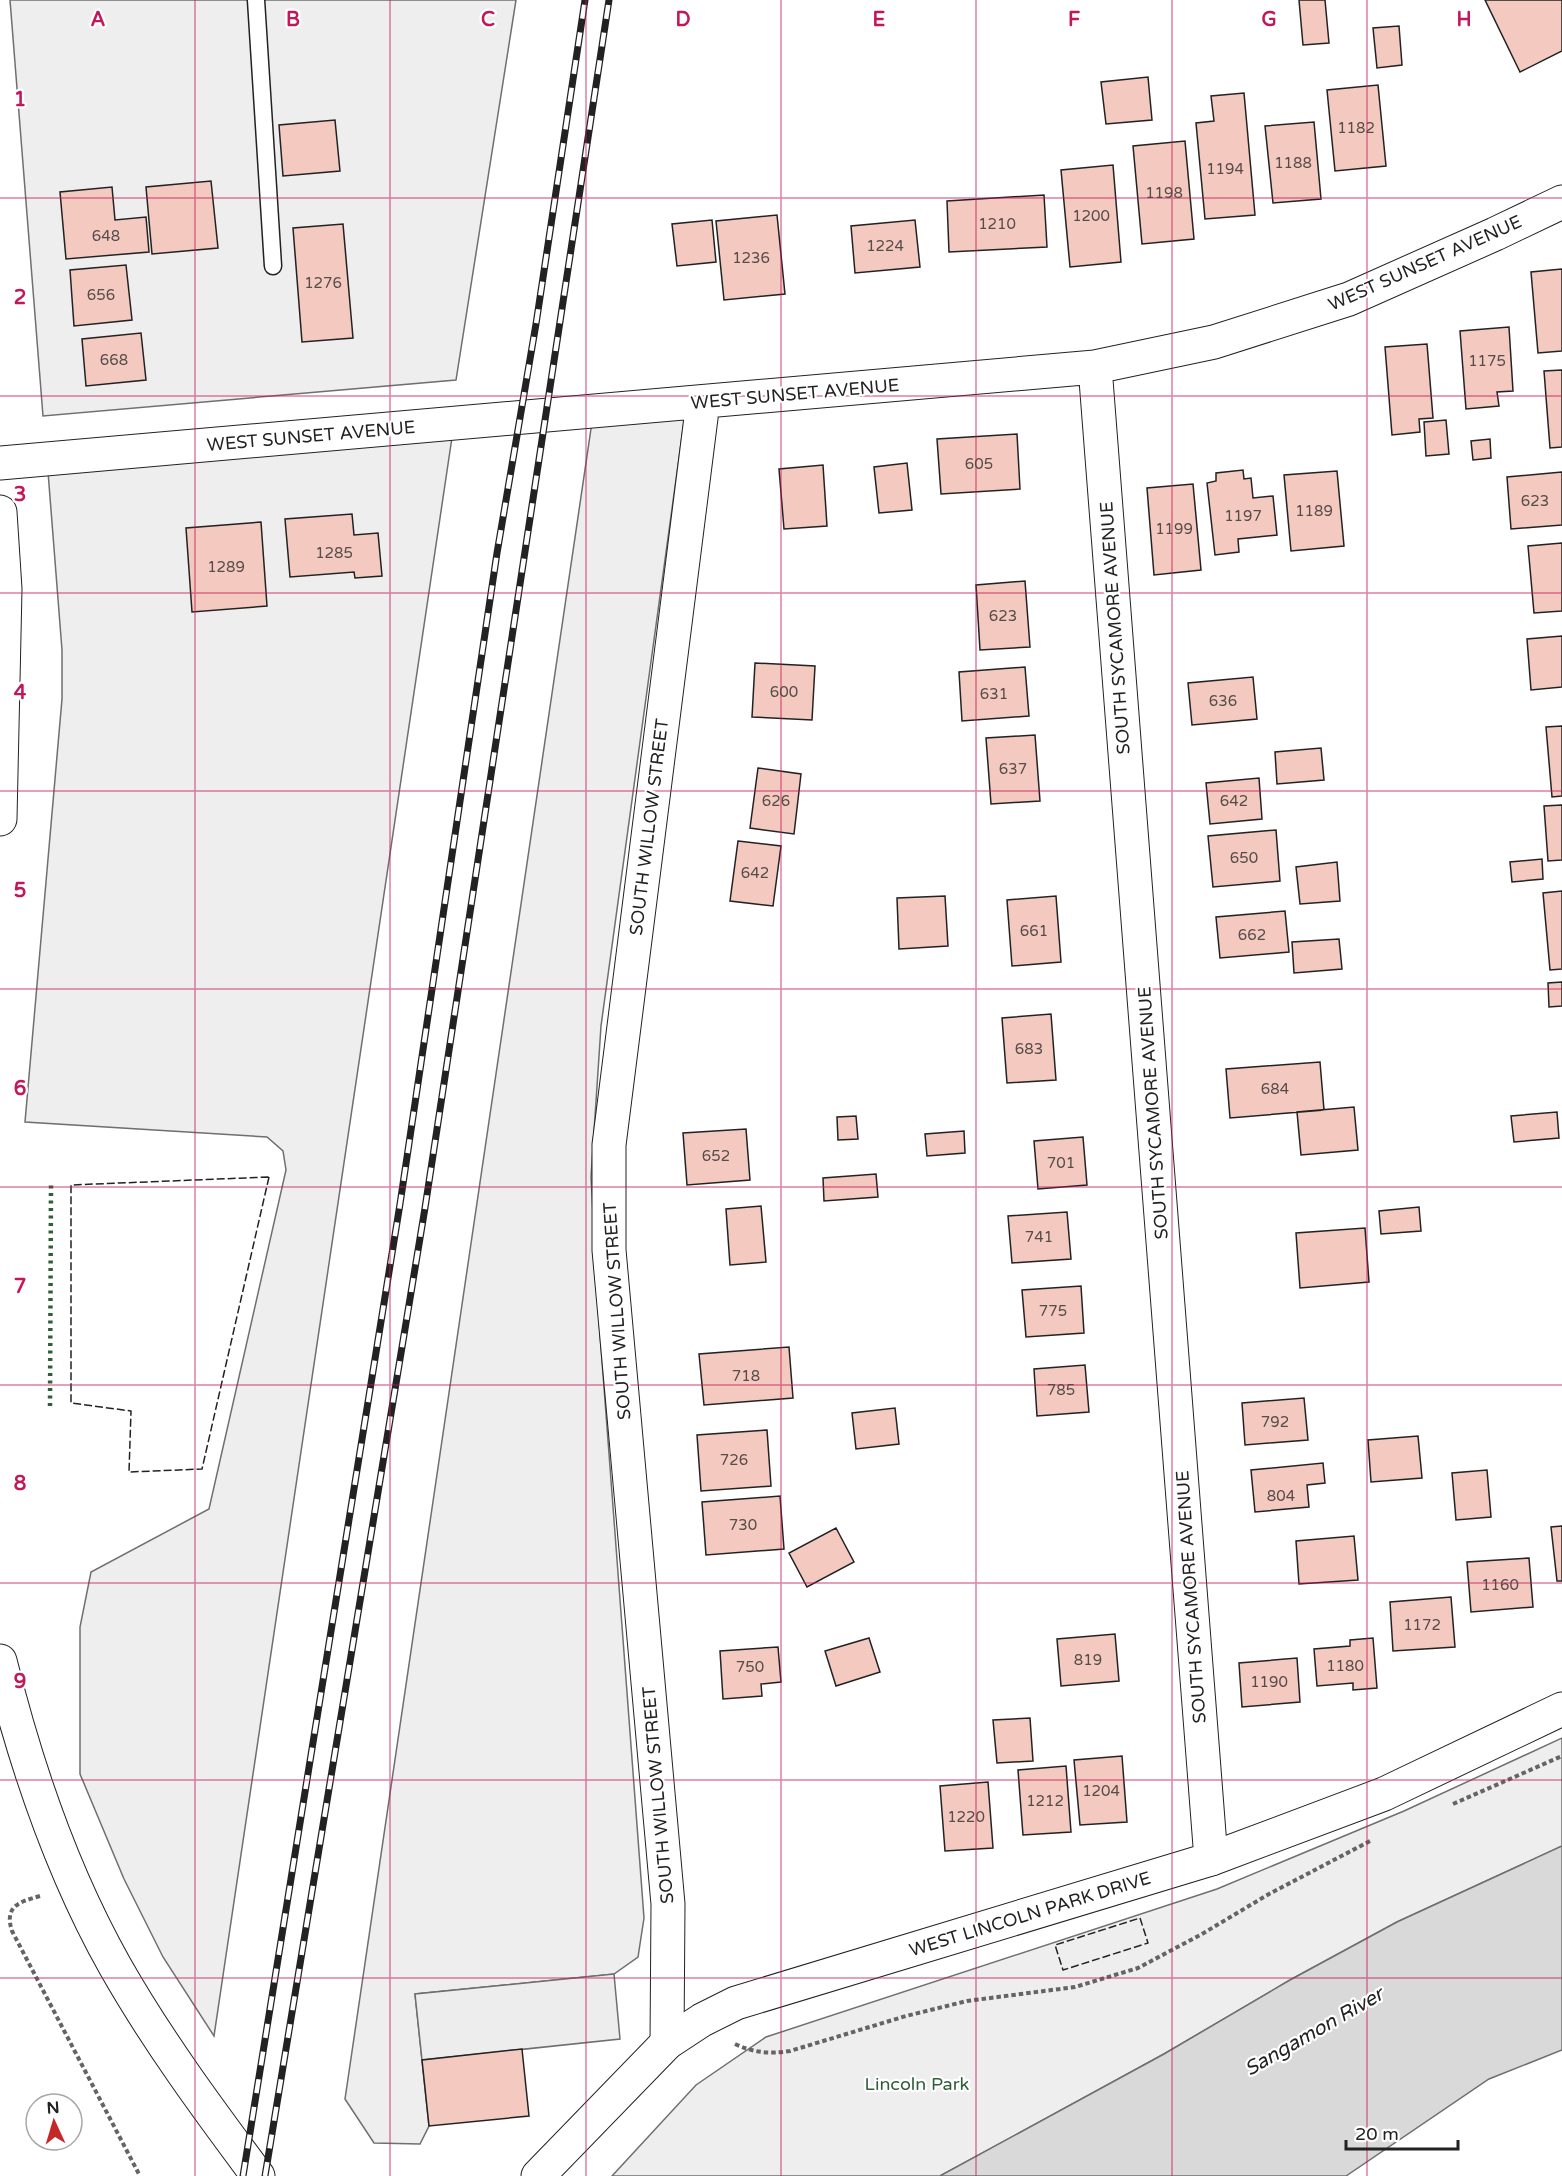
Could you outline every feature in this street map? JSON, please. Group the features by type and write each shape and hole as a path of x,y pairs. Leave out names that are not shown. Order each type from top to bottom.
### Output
{"street":[{"name":"WEST SUNSET AVENUE","path":"0,463 1095,367 1214,342 1349,299 1496,234 1562,201"},
{"name":"SOUTH SYCAMORE AVENUE","path":"1095,367 1211,1859"},
{"name":"SOUTH WILLOW STREET","path":"667,2043 668,1904 609,1251 609,1145 703,402"},
{"path":"0,512 5,590 0,819"},
{"path":"0,1661 10,1703 41,1801 76,1885 115,1966 215,2119 258,2176"},
{"name":"WEST LINCOLN PARK DRIVE","path":"538,2176 667,2043 702,2020 736,2003 1211,1859 1384,1794 1562,1709"}],"lane":[{"path":"256,0 273,266"}],"path":[{"path":"1443,1809 1562,1756"},
{"path":"729,2040 750,2051 771,2054 790,2051 906,2016 956,2004 1075,1987 1138,1968 1202,1934 1269,1894 1379,1837"},
{"path":"76,1885 16,1905 10,1912 9,1921 140,2176"}],"green space":[{"path":"10,0 516,0 456,380 43,416"},
{"path":"685,414 601,1026 591,1177 599,1321 644,1918 638,1957 614,1974 415,1994 429,2126 420,2144 374,2143 345,2099 592,422"},
{"path":"454,424 214,2036 163,1957 124,1879 80,1774 80,1627 91,1572 209,1509 286,1170 283,1151 267,1137 25,1122 62,699 62,650 47,459"},
{"name":"Lincoln Park","path":"1562,1738 1562,1846 1397,1922 1290,1980 1164,2054 940,2176 612,2176 696,2085 766,2037 1217,1889 1404,1811"}],"shaded area":[{"path":"614,1974 620,2039 422,2060 415,1994"}],"water":[{"name":"Sangamon River","path":"1562,1846 1562,2050 1489,2079 1346,2176 940,2176 1164,2054 1290,1980 1397,1922"}],"building":[{"path":"1299,0 1325,0 1329,43 1303,45"},
{"path":"1485,0 1562,0 1562,51 1520,72"},
{"path":"1399,26 1402,65 1377,68 1373,28"},
{"path":"1148,77 1152,120 1106,124 1101,82"},
{"path":"1378,85 1386,166 1335,171 1327,90"},
{"path":"1244,93 1255,215 1205,219 1196,123 1214,121 1211,96"},
{"path":"335,120 340,171 283,176 279,125"},
{"path":"1314,122 1321,199 1273,203 1265,126"},
{"path":"1185,141 1194,239 1142,244 1133,146"},
{"path":"1113,165 1121,262 1070,267 1061,170"},
{"path":"211,181 218,248 152,254 146,187"},
{"path":"112,187 115,220 146,217 149,252 66,259 60,192"},
{"path":"1044,195 1047,247 949,252 947,201"},
{"path":"777,215 785,294 724,300 716,221"},
{"path":"712,220 716,262 677,266 672,224"},
{"path":"915,220 920,267 855,273 851,226"},
{"path":"343,224 353,338 302,342 293,228"},
{"path":"126,265 132,320 74,326 70,270"},
{"path":"1562,269 1562,351 1538,353 1531,272"},
{"path":"1509,327 1513,391 1497,392 1499,406 1466,409 1460,331"},
{"path":"141,333 146,380 86,386 82,339"},
{"path":"1427,344 1433,418 1419,419 1420,432 1392,435 1385,347"},
{"path":"1562,370 1562,447 1550,448 1544,371"},
{"path":"1446,420 1449,454 1426,456 1424,422"},
{"path":"1017,434 1020,489 941,494 937,439"},
{"path":"1490,439 1491,458 1473,460 1471,441"},
{"path":"907,463 912,510 879,513 874,467"},
{"path":"823,465 827,526 784,529 779,469"},
{"path":"1243,470 1244,479 1251,478 1253,498 1273,496 1277,535 1238,539 1239,552 1215,555 1207,483 1216,481 1216,473"},
{"path":"1337,471 1344,546 1291,551 1284,475"},
{"path":"1562,472 1562,525 1511,529 1507,477"},
{"path":"1193,484 1201,570 1154,575 1147,488"},
{"path":"352,514 354,535 378,533 382,576 355,578 354,572 290,577 285,519"},
{"path":"261,522 267,606 192,612 186,528"},
{"path":"1562,543 1562,611 1534,613 1528,546"},
{"path":"1025,581 1030,647 980,650 976,585"},
{"path":"1562,636 1562,687 1531,690 1527,639"},
{"path":"755,663 815,666 812,720 752,717"},
{"path":"1025,667 1029,716 962,721 959,672"},
{"path":"1253,677 1257,719 1192,725 1188,683"},
{"path":"1562,726 1562,796 1552,797 1546,727"},
{"path":"1035,735 1040,801 991,804 986,738"},
{"path":"1321,748 1324,780 1277,784 1275,752"},
{"path":"758,768 801,774 794,834 750,828"},
{"path":"1259,778 1262,819 1210,824 1206,783"},
{"path":"1562,805 1562,860 1548,861 1544,806"},
{"path":"1276,830 1280,881 1213,887 1208,836"},
{"path":"738,841 781,846 773,906 730,901"},
{"path":"1542,859 1543,879 1512,882 1510,862"},
{"path":"1337,862 1340,901 1300,904 1296,867"},
{"path":"1562,891 1562,969 1550,970 1543,893"},
{"path":"945,896 948,946 899,949 897,898"},
{"path":"1056,896 1061,962 1012,966 1007,900"},
{"path":"1285,911 1289,952 1220,958 1216,917"},
{"path":"1339,939 1342,969 1294,973 1292,942"},
{"path":"1562,982 1562,1006 1549,1007 1548,983"},
{"path":"1051,1014 1056,1080 1007,1083 1002,1018"},
{"path":"1320,1062 1324,1110 1230,1118 1226,1069"},
{"path":"1354,1107 1358,1150 1301,1155 1297,1112"},
{"path":"1557,1112 1559,1138 1514,1142 1511,1116"},
{"path":"856,1116 858,1139 838,1140 837,1117"},
{"path":"746,1129 750,1180 687,1185 683,1133"},
{"path":"964,1131 965,1153 927,1156 925,1134"},
{"path":"1083,1137 1087,1185 1038,1189 1034,1141"},
{"path":"876,1174 878,1197 824,1201 823,1178"},
{"path":"761,1206 766,1262 730,1265 726,1209"},
{"path":"1419,1207 1421,1231 1381,1234 1379,1211"},
{"path":"1067,1212 1071,1259 1012,1263 1008,1216"},
{"path":"1365,1228 1369,1282 1300,1288 1296,1233"},
{"path":"1081,1286 1084,1333 1026,1337 1022,1290"},
{"path":"789,1347 793,1398 704,1405 699,1354"},
{"path":"1085,1365 1089,1412 1037,1416 1034,1369"},
{"path":"1304,1398 1308,1440 1245,1445 1242,1403"},
{"path":"895,1408 899,1444 856,1449 852,1413"},
{"path":"767,1430 771,1486 701,1491 697,1435"},
{"path":"1418,1436 1422,1478 1371,1482 1368,1440"},
{"path":"1323,1463 1325,1483 1307,1485 1309,1507 1255,1512 1251,1470"},
{"path":"1487,1470 1491,1517 1456,1520 1452,1473"},
{"path":"780,1496 784,1549 706,1555 702,1502"},
{"path":"1562,1526 1562,1581 1557,1581 1551,1527"},
{"path":"836,1528 854,1562 807,1587 789,1553"},
{"path":"1354,1536 1358,1580 1299,1584 1296,1541"},
{"path":"1529,1558 1533,1607 1471,1612 1467,1562"},
{"path":"1451,1597 1455,1647 1393,1651 1390,1602"},
{"path":"1115,1634 1119,1681 1061,1686 1057,1639"},
{"path":"869,1638 880,1672 836,1686 825,1651"},
{"path":"1373,1638 1377,1688 1353,1690 1353,1683 1317,1686 1314,1649 1350,1646 1350,1640"},
{"path":"778,1647 781,1682 761,1684 762,1696 723,1699 720,1651"},
{"path":"1297,1658 1300,1702 1242,1707 1239,1663"},
{"path":"1030,1718 1033,1761 997,1763 993,1720"},
{"path":"1122,1756 1127,1822 1080,1825 1074,1760"},
{"path":"1066,1766 1071,1832 1023,1835 1018,1770"},
{"path":"988,1782 993,1848 945,1851 940,1786"},
{"path":"522,2049 529,2116 429,2126 422,2060"}],"railway":[{"path":"243,2176 400,1204 497,553 536,324 585,0"},
{"path":"265,2176 425,1208 609,0"}],"hedge":[{"path":"50,1406 51,1184"}],"fence":[{"path":"269,1177 202,1469 129,1472 131,1411 71,1403 71,1185 269,1177"},
{"path":"1140,1918 1148,1943 1063,1970 1055,1945 1140,1918"}]}
